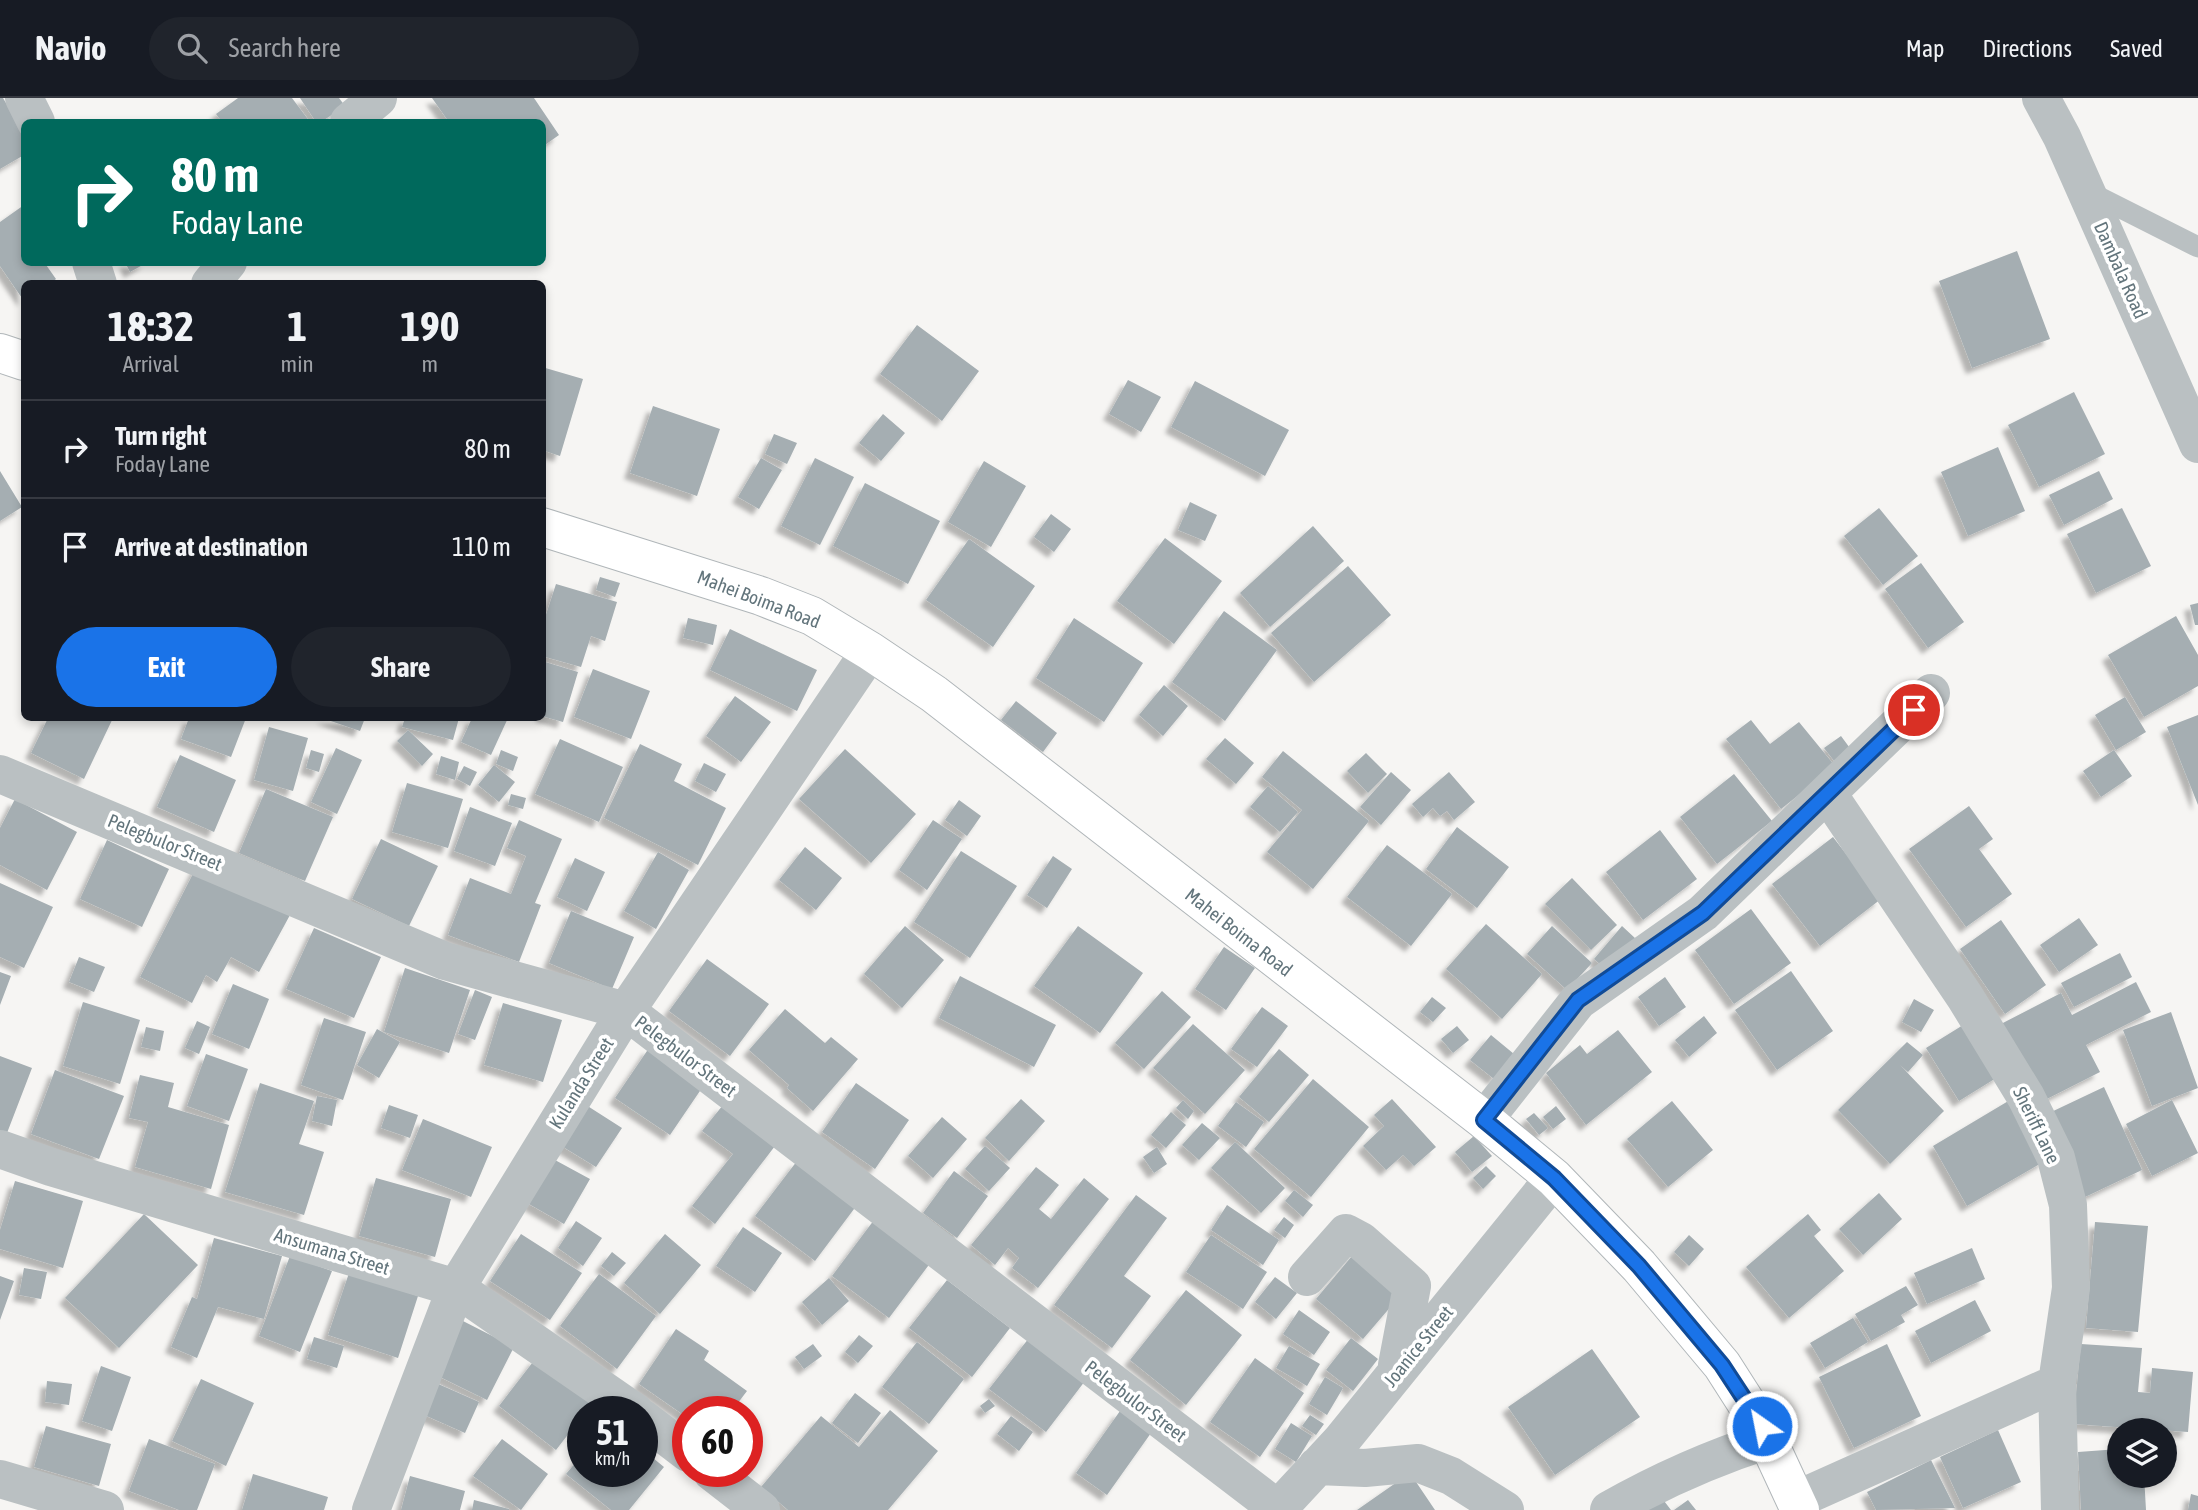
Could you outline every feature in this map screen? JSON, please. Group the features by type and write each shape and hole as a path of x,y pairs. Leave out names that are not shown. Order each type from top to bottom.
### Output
{"main road":[{"path":"0,353 21,360"},
{"name":"Mahei Boima Road","path":"546,528 761,596 812,616 870,650 934,694 1484,1120 1554,1178 1639,1266 1722,1365 1762,1426 1798,1505"}],"street":[{"path":"24,98 34,119"},
{"name":"Dambala Road","path":"2041,98 2198,444"},
{"path":"213,280 225,266"},
{"name":"Kulanda Street","path":"371,1510 456,1288 626,1011 870,650"},
{"path":"1484,1120 1578,1000 1703,913 1931,693"},
{"name":"Pelegbulor Street","path":"0,774 445,961 626,1011 1278,1510"},
{"name":"Sheriff Lane","path":"1828,794 1965,997 2026,1097 2056,1158 2068,1205 2071,1288 2057,1383 2060,1510"},
{"name":"Ansumana Street","path":"0,1149 51,1167 456,1288 612,1396"},
{"name":"Joanice Street","path":"1278,1510 1395,1374 1554,1178"},
{"path":"1307,1277 1346,1233 1361,1241 1412,1286 1395,1374"},
{"path":"1798,1505 2057,1383"},
{"path":"658,1430 672,1441"},
{"path":"1609,1510 1718,1456 1768,1440"},
{"path":"1317,1466 1365,1468 1418,1463 1451,1476 1505,1510"},
{"path":"0,1479 105,1510"},
{"path":"731,1487 761,1510"}],"lane":[{"path":"2085,190 2198,247"}],"building":[{"path":"0,98 3,98 21,128 21,157 0,169"},
{"path":"238,98 292,98 308,119 220,119 216,114"},
{"path":"300,98 339,98 345,106 326,119 314,119"},
{"path":"432,98 534,98 559,135 546,144 546,119 447,119"},
{"path":"21,207 21,266 47,266 56,279 21,280 21,297 0,266 0,222"},
{"path":"2017,251 2050,339 1972,368 1939,281"},
{"path":"127,266 141,266 130,272"},
{"path":"917,325 979,371 942,421 880,374"},
{"path":"546,368 583,379 560,456 546,451"},
{"path":"1128,380 1161,397 1141,432 1109,414"},
{"path":"1195,381 1289,430 1265,476 1171,427"},
{"path":"2074,392 2105,454 2039,487 2008,425"},
{"path":"653,406 720,429 697,496 630,473"},
{"path":"883,414 905,433 881,461 859,443"},
{"path":"774,434 797,443 787,464 765,454"},
{"path":"1998,447 2025,511 1968,536 1941,472"},
{"path":"761,458 782,470 759,509 738,497"},
{"path":"815,458 854,477 820,545 781,526"},
{"path":"984,461 1026,486 991,547 948,522"},
{"path":"0,471 21,508 0,521"},
{"path":"2099,471 2113,499 2064,525 2049,495"},
{"path":"865,483 940,521 908,584 833,546"},
{"path":"1190,502 1217,515 1205,541 1178,530"},
{"path":"1879,508 1918,556 1883,585 1844,536"},
{"path":"2122,508 2151,566 2096,593 2067,534"},
{"path":"1051,514 1071,529 1054,552 1034,537"},
{"path":"1313,526 1344,561 1270,627 1240,593"},
{"path":"1165,538 1222,581 1174,644 1117,601"},
{"path":"969,539 1035,586 993,647 926,600"},
{"path":"1921,563 1964,622 1928,648 1885,589"},
{"path":"1348,566 1391,615 1314,682 1271,633"},
{"path":"600,577 620,583 615,597 596,590"},
{"path":"556,584 617,602 605,641 591,636 581,667 546,657 546,615"},
{"path":"2198,603 2198,625 2195,625 2190,605"},
{"path":"1224,611 1277,650 1225,721 1172,682"},
{"path":"2176,616 2198,655 2198,686 2144,717 2108,655"},
{"path":"688,618 717,625 713,645 683,638"},
{"path":"1074,618 1143,663 1104,722 1036,678"},
{"path":"730,629 817,670 797,711 710,670"},
{"path":"546,662 578,672 563,722 546,717"},
{"path":"593,669 650,691 631,739 574,717"},
{"path":"1164,685 1188,706 1163,736 1139,715"},
{"path":"735,696 771,722 741,762 706,736"},
{"path":"2125,697 2146,732 2116,750 2095,715"},
{"path":"1016,701 1057,733 1043,752 1001,720"},
{"path":"2198,715 2198,805 2167,727"},
{"path":"1751,720 1770,744 1799,722 1835,766 1781,809 1726,739"},
{"path":"47,721 112,721 84,779 31,753"},
{"path":"188,721 245,721 231,757 181,739"},
{"path":"331,721 364,721 360,731"},
{"path":"404,721 458,721 453,740 402,727"},
{"path":"471,721 507,721 491,755 461,742"},
{"path":"269,727 308,738 293,791 254,780"},
{"path":"408,730 433,754 422,766 397,741"},
{"path":"1841,736 1858,759 1842,771 1824,748"},
{"path":"1225,738 1254,763 1236,784 1206,759"},
{"path":"560,739 623,767 599,822 535,794"},
{"path":"640,744 682,764 674,781 726,808 698,865 604,818"},
{"path":"336,748 362,760 337,814 311,802"},
{"path":"845,749 916,814 871,863 799,799"},
{"path":"311,750 324,754 319,772 306,768"},
{"path":"501,750 518,757 513,771 496,764"},
{"path":"2114,750 2132,776 2101,797 2083,771"},
{"path":"1283,751 1369,821 1313,889 1267,852 1302,810 1262,777"},
{"path":"1366,753 1387,774 1368,793 1347,771"},
{"path":"180,755 236,780 214,832 157,807"},
{"path":"441,756 459,762 455,780 436,774"},
{"path":"704,763 726,774 716,792 695,781"},
{"path":"494,765 515,782 499,802 478,785"},
{"path":"464,766 477,772 470,786 457,779"},
{"path":"1391,772 1411,790 1381,825 1360,807"},
{"path":"1449,772 1475,802 1454,820 1447,811 1440,816 1433,808 1423,817 1412,804"},
{"path":"1734,774 1772,821 1717,864 1680,817"},
{"path":"407,783 463,799 448,848 392,832"},
{"path":"1268,786 1298,812 1280,832 1250,807"},
{"path":"266,789 333,817 305,881 239,853"},
{"path":"511,794 526,798 523,809 508,805"},
{"path":"15,799 77,832 47,890 0,865 0,828"},
{"path":"959,800 981,816 967,836 945,820"},
{"path":"1969,806 1993,839 1979,849 2012,894 1966,927 1909,849"},
{"path":"470,807 512,823 495,866 454,851"},
{"path":"519,820 562,839 535,903 541,905 519,962 448,935 470,878 511,894 526,856 507,848"},
{"path":"933,820 962,839 927,890 899,870"},
{"path":"1457,827 1509,867 1477,908 1426,869"},
{"path":"1660,830 1697,879 1643,920 1606,872"},
{"path":"1833,837 1881,899 1820,946 1772,884"},
{"path":"381,839 438,866 409,926 352,899"},
{"path":"107,840 169,869 142,927 80,899"},
{"path":"1387,845 1452,894 1411,946 1347,897"},
{"path":"805,847 842,878 816,910 779,880"},
{"path":"961,851 1017,886 970,958 914,922"},
{"path":"658,852 689,870 656,929 624,911"},
{"path":"1053,856 1072,869 1047,908 1027,895"},
{"path":"575,858 605,872 587,911 557,897"},
{"path":"197,866 290,915 259,972 231,957 217,982 206,975 192,1003 140,977"},
{"path":"1572,878 1617,925 1591,950 1545,904"},
{"path":"0,883 53,907 24,968 0,957"},
{"path":"1751,909 1791,963 1734,1004 1695,950"},
{"path":"571,911 634,937 612,989 549,963"},
{"path":"2079,918 2098,945 2059,972 2040,945"},
{"path":"2001,920 2046,985 2005,1014 1960,949"},
{"path":"1486,924 1542,974 1502,1019 1446,969"},
{"path":"905,926 944,960 902,1008 864,974"},
{"path":"1078,926 1143,973 1100,1033 1034,986"},
{"path":"1552,926 1592,963 1567,990 1527,954"},
{"path":"1622,926 1636,939 1608,971 1594,959"},
{"path":"314,928 381,957 354,1018 286,989"},
{"path":"1224,947 1255,968 1226,1010 1195,989"},
{"path":"2120,953 2132,977 2074,1007 2061,983"},
{"path":"79,957 105,967 94,992 69,982"},
{"path":"707,959 769,1004 730,1056 669,1011"},
{"path":"405,968 470,990 449,1053 384,1032"},
{"path":"1791,971 1833,1031 1777,1070 1735,1010"},
{"path":"0,972 11,976 0,1005"},
{"path":"960,976 1056,1025 1034,1067 939,1018"},
{"path":"1665,977 1686,1007 1659,1026 1638,997"},
{"path":"2136,982 2151,1012 2086,1045 2100,1072 2039,1103 1999,1025 2061,993 2072,1015"},
{"path":"233,984 269,999 249,1049 212,1034"},
{"path":"475,990 492,997 475,1040 458,1034"},
{"path":"1162,991 1191,1017 1144,1069 1115,1043"},
{"path":"1432,997 1446,1008 1433,1022 1420,1012"},
{"path":"1914,999 1934,1010 1921,1032 1902,1022"},
{"path":"83,1002 140,1020 120,1084 63,1066"},
{"path":"503,1003 562,1020 543,1082 484,1065"},
{"path":"1262,1007 1288,1026 1257,1067 1231,1049"},
{"path":"785,1009 825,1043 831,1037 858,1059 813,1111 787,1088 789,1085 749,1050"},
{"path":"2171,1012 2198,1088 2152,1106 2123,1030"},
{"path":"1704,1016 1717,1033 1689,1057 1675,1040"},
{"path":"324,1018 366,1032 343,1100 301,1085"},
{"path":"197,1021 210,1027 199,1054 185,1048"},
{"path":"1968,1022 2001,1075 1959,1101 1926,1048"},
{"path":"1193,1024 1245,1070 1205,1114 1153,1068"},
{"path":"1457,1026 1469,1040 1453,1053 1441,1039"},
{"path":"146,1027 164,1031 160,1051 141,1047"},
{"path":"377,1029 400,1042 379,1078 357,1065"},
{"path":"1618,1030 1652,1072 1586,1125 1546,1073 1580,1045 1587,1054"},
{"path":"1491,1035 1514,1054 1494,1079 1470,1060"},
{"path":"1907,1042 1923,1055 1908,1072 1900,1065 1944,1111 1890,1164 1838,1110"},
{"path":"649,1048 704,1085 670,1135 615,1098"},
{"path":"1279,1049 1309,1075 1269,1122 1239,1097"},
{"path":"206,1054 248,1069 229,1121 187,1106"},
{"path":"0,1056 32,1068 7,1133 0,1131"},
{"path":"55,1070 124,1096 99,1159 31,1134"},
{"path":"140,1075 174,1083 168,1107 229,1125 211,1189 135,1167 148,1122 129,1118"},
{"path":"1313,1079 1369,1127 1311,1197 1254,1149"},
{"path":"260,1083 314,1101 299,1144 324,1152 304,1215 225,1192"},
{"path":"856,1083 909,1120 875,1169 822,1132"},
{"path":"2104,1087 2142,1170 2085,1197 2047,1114"},
{"path":"317,1096 337,1100 332,1126 312,1121"},
{"path":"1021,1099 1045,1121 1009,1161 985,1138"},
{"path":"1392,1099 1436,1147 1414,1166 1403,1155 1386,1170 1363,1146 1384,1126 1374,1115"},
{"path":"1183,1100 1194,1111 1188,1119 1176,1108"},
{"path":"2010,1100 2045,1161 1967,1206 1933,1146"},
{"path":"2172,1100 2198,1153 2152,1176 2126,1124"},
{"path":"1672,1101 1713,1150 1668,1187 1627,1139"},
{"path":"1236,1102 1264,1122 1246,1147 1218,1126"},
{"path":"389,1105 418,1115 410,1138 381,1128"},
{"path":"586,1105 622,1128 596,1167 560,1145"},
{"path":"723,1105 775,1146 715,1224 692,1206 733,1154 702,1131"},
{"path":"1556,1106 1566,1119 1553,1129 1543,1117"},
{"path":"1171,1112 1186,1125 1166,1148 1151,1135"},
{"path":"1534,1113 1548,1128 1539,1135 1526,1119"},
{"path":"942,1117 967,1139 933,1178 908,1156"},
{"path":"423,1119 492,1147 471,1197 402,1170"},
{"path":"1202,1123 1220,1138 1199,1160 1182,1145"},
{"path":"1474,1136 1492,1156 1472,1172 1455,1152"},
{"path":"1235,1142 1285,1188 1261,1213 1211,1168"},
{"path":"985,1146 1010,1168 989,1191 965,1169"},
{"path":"1157,1147 1167,1164 1154,1173 1143,1157"},
{"path":"555,1160 590,1179 564,1224 529,1204"},
{"path":"797,1161 857,1205 815,1261 755,1216"},
{"path":"1486,1166 1496,1176 1483,1189 1473,1178"},
{"path":"1036,1167 1059,1185 1039,1209 1051,1219 1084,1178 1109,1199 1038,1288 1012,1268 1019,1258 1008,1248 995,1265 971,1245"},
{"path":"954,1171 988,1196 957,1238 923,1213"},
{"path":"376,1178 451,1199 435,1257 359,1236"},
{"path":"15,1181 83,1201 63,1268 0,1249 0,1230"},
{"path":"1294,1190 1313,1205 1303,1217 1285,1201"},
{"path":"1879,1193 1902,1219 1863,1255 1839,1229"},
{"path":"1136,1195 1167,1218 1124,1276 1151,1296 1112,1348 1054,1305"},
{"path":"1227,1205 1279,1240 1263,1265 1211,1230"},
{"path":"144,1214 198,1265 119,1348 65,1298"},
{"path":"1808,1214 1821,1230 1814,1236 1844,1271 1789,1318 1746,1267"},
{"path":"1284,1217 1294,1225 1285,1238 1274,1230"},
{"path":"874,1220 931,1262 889,1318 832,1276"},
{"path":"576,1221 602,1238 583,1266 558,1248"},
{"path":"2095,1222 2148,1226 2138,1332 2086,1328"},
{"path":"743,1227 782,1253 755,1292 716,1266"},
{"path":"521,1234 582,1273 550,1320 490,1281"},
{"path":"665,1234 701,1265 660,1314 624,1283"},
{"path":"1211,1235 1267,1272 1243,1309 1186,1272"},
{"path":"1689,1235 1704,1249 1689,1266 1674,1252"},
{"path":"214,1238 282,1256 264,1319 218,1307 197,1358 171,1347 192,1297 197,1299"},
{"path":"1972,1248 1985,1279 1927,1304 1914,1273"},
{"path":"1357,1250 1405,1290 1363,1339 1316,1299"},
{"path":"612,1252 626,1263 614,1276 601,1266"},
{"path":"290,1256 332,1271 300,1352 259,1336"},
{"path":"24,1268 47,1272 41,1299 19,1295"},
{"path":"349,1273 418,1296 398,1358 328,1335"},
{"path":"599,1274 656,1316 617,1369 560,1326"},
{"path":"0,1276 14,1281 0,1320"},
{"path":"1275,1277 1297,1293 1276,1319 1255,1302"},
{"path":"829,1278 849,1301 822,1325 802,1302"},
{"path":"947,1280 1010,1328 972,1377 909,1328"},
{"path":"1906,1286 1918,1305 1901,1315 1905,1322 1871,1341 1855,1314"},
{"path":"1186,1290 1242,1335 1186,1405 1130,1360"},
{"path":"1975,1300 1991,1331 1931,1363 1915,1331"},
{"path":"1299,1310 1330,1332 1314,1355 1283,1334"},
{"path":"1853,1318 1868,1342 1825,1368 1810,1343"},
{"path":"461,1320 514,1347 487,1400 434,1374"},
{"path":"676,1329 709,1351 704,1360 747,1391 743,1396 672,1396 672,1407 639,1384"},
{"path":"859,1335 873,1346 858,1363 845,1352"},
{"path":"314,1337 344,1346 337,1368 307,1359"},
{"path":"1029,1338 1085,1381 1046,1432 989,1389"},
{"path":"1351,1338 1378,1359 1353,1391 1326,1370"},
{"path":"917,1342 964,1379 929,1424 882,1387"},
{"path":"813,1344 822,1356 804,1369 795,1357"},
{"path":"1887,1344 1921,1416 1854,1448 1819,1377"},
{"path":"2081,1344 2142,1348 2138,1392 2150,1393 2152,1368 2193,1372 2188,1432 2177,1431 2177,1418 2107,1418 2107,1426 2073,1424"},
{"path":"1289,1346 1320,1364 1307,1386 1276,1368"},
{"path":"1592,1349 1640,1417 1555,1475 1508,1407"},
{"path":"536,1358 585,1396 567,1396 567,1436 556,1450 499,1406"},
{"path":"1255,1358 1304,1393 1260,1457 1210,1422"},
{"path":"101,1366 131,1377 112,1431 82,1421"},
{"path":"1325,1377 1343,1388 1327,1415 1309,1404"},
{"path":"201,1379 254,1403 226,1466 172,1441"},
{"path":"47,1381 72,1384 69,1405 45,1402"},
{"path":"436,1383 479,1402 465,1433 422,1414"},
{"path":"855,1393 881,1413 858,1443 832,1423"},
{"path":"989,1399 995,1406 985,1413 980,1406"},
{"path":"890,1410 938,1451 888,1510 788,1510 761,1487 821,1416 859,1447"},
{"path":"1120,1411 1151,1433 1107,1495 1076,1473"},
{"path":"1310,1415 1324,1424 1316,1435 1302,1426"},
{"path":"1011,1416 1033,1432 1019,1451 997,1434"},
{"path":"1291,1423 1312,1436 1296,1462 1275,1449"},
{"path":"46,1426 111,1444 99,1486 34,1467"},
{"path":"1998,1430 2021,1482 1963,1508 1940,1457"},
{"path":"149,1439 215,1464 197,1510 179,1510 129,1491"},
{"path":"502,1439 548,1474 521,1510 473,1476"},
{"path":"2107,1450 2107,1488 2145,1488 2146,1510 2081,1510 2078,1452"},
{"path":"1931,1460 1955,1508 1876,1510 1867,1492"},
{"path":"658,1462 664,1467 658,1474"},
{"path":"1410,1473 1435,1510 1357,1510"},
{"path":"253,1474 328,1497 324,1510 242,1510"},
{"path":"410,1476 465,1491 460,1510 401,1510"},
{"path":"582,1487 648,1487 629,1510 611,1510"},
{"path":"2191,1494 2198,1496 2198,1510 2188,1510"},
{"path":"1661,1497 1671,1510 1644,1510"},
{"path":"474,1500 509,1509 509,1510 472,1510"},
{"path":"1688,1500 1696,1510 1674,1510"}],"route":[{"path":"1762,1426 1722,1365 1639,1266 1554,1178 1484,1120 1578,1000 1703,913 1914,710"}]}
